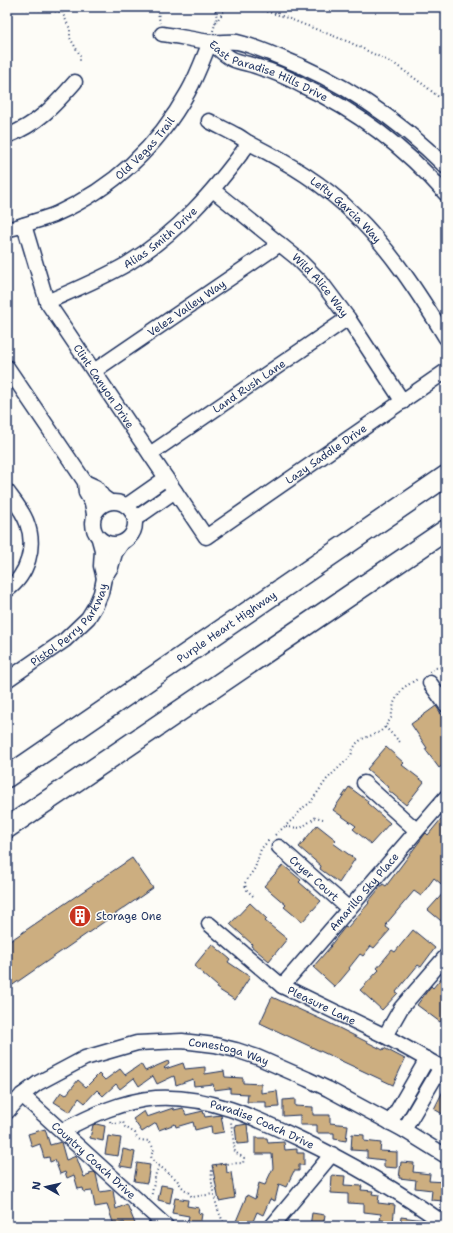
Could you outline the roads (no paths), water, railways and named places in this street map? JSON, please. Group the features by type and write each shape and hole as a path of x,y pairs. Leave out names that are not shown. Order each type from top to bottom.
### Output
{"highway":[{"name":"Purple Heart Highway","path":"7,777 446,476"},
{"path":"7,828 446,530"}],"street":[{"path":"162,34 210,42"},
{"name":"East Paradise Hills Drive","path":"210,42 237,42 261,50 296,64 344,87 407,131 446,167"},
{"name":"East Paradise Hills Drive","path":"210,42 232,59 263,68 293,81 353,114 401,149 418,164 446,194"},
{"name":"Old Vegas Trail","path":"7,230 56,214 104,187 124,171 160,135 189,91 210,42"},
{"path":"7,136 32,124 57,103 75,82"},
{"name":"Lefty Garcia Way","path":"209,121 238,135 249,143 304,173 353,213 373,234 401,270 446,338"},
{"name":"Alias Smith Drive","path":"47,302 97,280 127,264 175,229 213,190 249,143"},
{"name":"Wild Alice Way","path":"213,190 297,258 321,282 348,318 403,402"},
{"name":"Clint Canyon Drive","path":"24,225 47,302 206,537"},
{"name":"Velez Valley Way","path":"94,371 280,244"},
{"name":"Land Rush Lane","path":"150,454 348,318"},
{"path":"7,367 85,482 86,493 92,503 94,514 92,525 93,530 99,539 108,544 114,545 122,543 128,539 134,530 135,519 132,512 119,502 110,502 101,506 94,514"},
{"name":"Lazy Saddle Drive","path":"206,537 446,371"},
{"path":"126,506 166,478"},
{"path":"85,482 96,487 102,497 110,502"},
{"path":"7,491 27,522 31,548 30,558 19,579 7,590"},
{"path":"135,519 176,491"},
{"name":"Pistol Perry Parkway","path":"99,539 102,550 100,566 104,578"},
{"name":"Pistol Perry Parkway","path":"7,680 65,640 84,622 96,605 102,592 104,578 111,567 114,553 122,543"},
{"path":"430,683 443,700"},
{"path":"364,783 416,830"},
{"name":"Amarillo Sky Place","path":"282,986 446,797"},
{"name":"Cryer Court","path":"279,847 349,909"},
{"name":"Pleasure Lane","path":"209,924 282,986 385,1036 444,1069"},
{"path":"385,1036 401,1008 446,956"},
{"name":"Conestoga Way","path":"7,1112 22,1095 38,1082 85,1058 137,1043 182,1041 215,1045 257,1057 328,1089 404,1130 446,1156"},
{"path":"390,1123 427,1059"},
{"path":"404,1130 426,1093 444,1069"},
{"path":"412,1086 426,1093"},
{"name":"Country Coach Drive","path":"22,1095 166,1226"},
{"name":"Paradise Coach Drive","path":"62,1131 101,1112 123,1104 156,1098 190,1099 220,1105 252,1117 332,1154 446,1224"},
{"path":"278,1224 332,1154"}],"place":[{"name":"Storage One","path":"80,916"}]}
